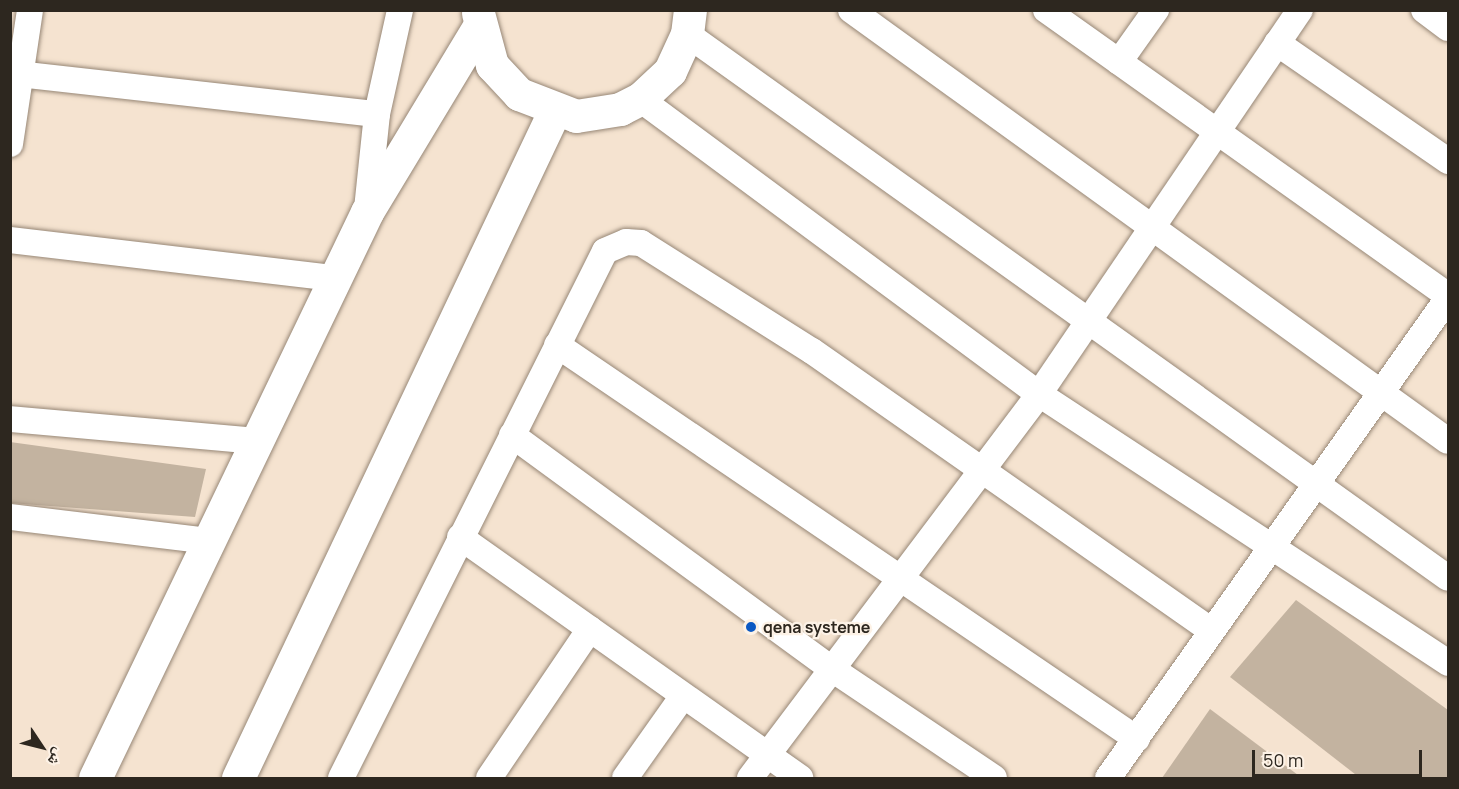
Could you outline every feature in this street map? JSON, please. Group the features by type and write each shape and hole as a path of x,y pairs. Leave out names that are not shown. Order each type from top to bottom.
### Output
{"street":[{"path":"10,144 16,74 30,10"},
{"path":"367,212 377,114 400,10"},
{"path":"1046,10 1449,297 1316,484 1271,543 1108,778"},
{"path":"1119,62 1156,10"},
{"path":"750,778 979,467 1040,394 1089,322 1147,229 1300,10"},
{"path":"1424,10 1449,28"},
{"path":"854,12 1147,229 1449,441"},
{"path":"478,19 492,65 519,94 554,112 598,115 639,99 670,71 688,22 1089,322 1449,578"},
{"path":"95,778 367,212 478,19"},
{"path":"1277,44 1449,161"},
{"path":"16,74 377,114"},
{"path":"639,99 1040,394 1271,543 1449,663"},
{"path":"238,778 554,112"},
{"path":"10,240 334,278"},
{"path":"341,778 605,251 626,242 641,243 812,351 1212,630"},
{"path":"557,345 900,575 1137,739"},
{"path":"10,419 255,441"},
{"path":"512,435 832,669 994,778"},
{"path":"10,517 208,541"},
{"path":"460,537 800,778"},
{"path":"489,778 590,629"},
{"path":"625,778 683,696"}],"building":[{"path":"10,442 206,469 195,517 10,503"},
{"path":"1296,600 1448,710 1448,778 1360,778 1230,677"},
{"path":"1210,709 1302,778 1162,778"}],"place":[{"name":"qena systeme","path":"751,627"}]}
